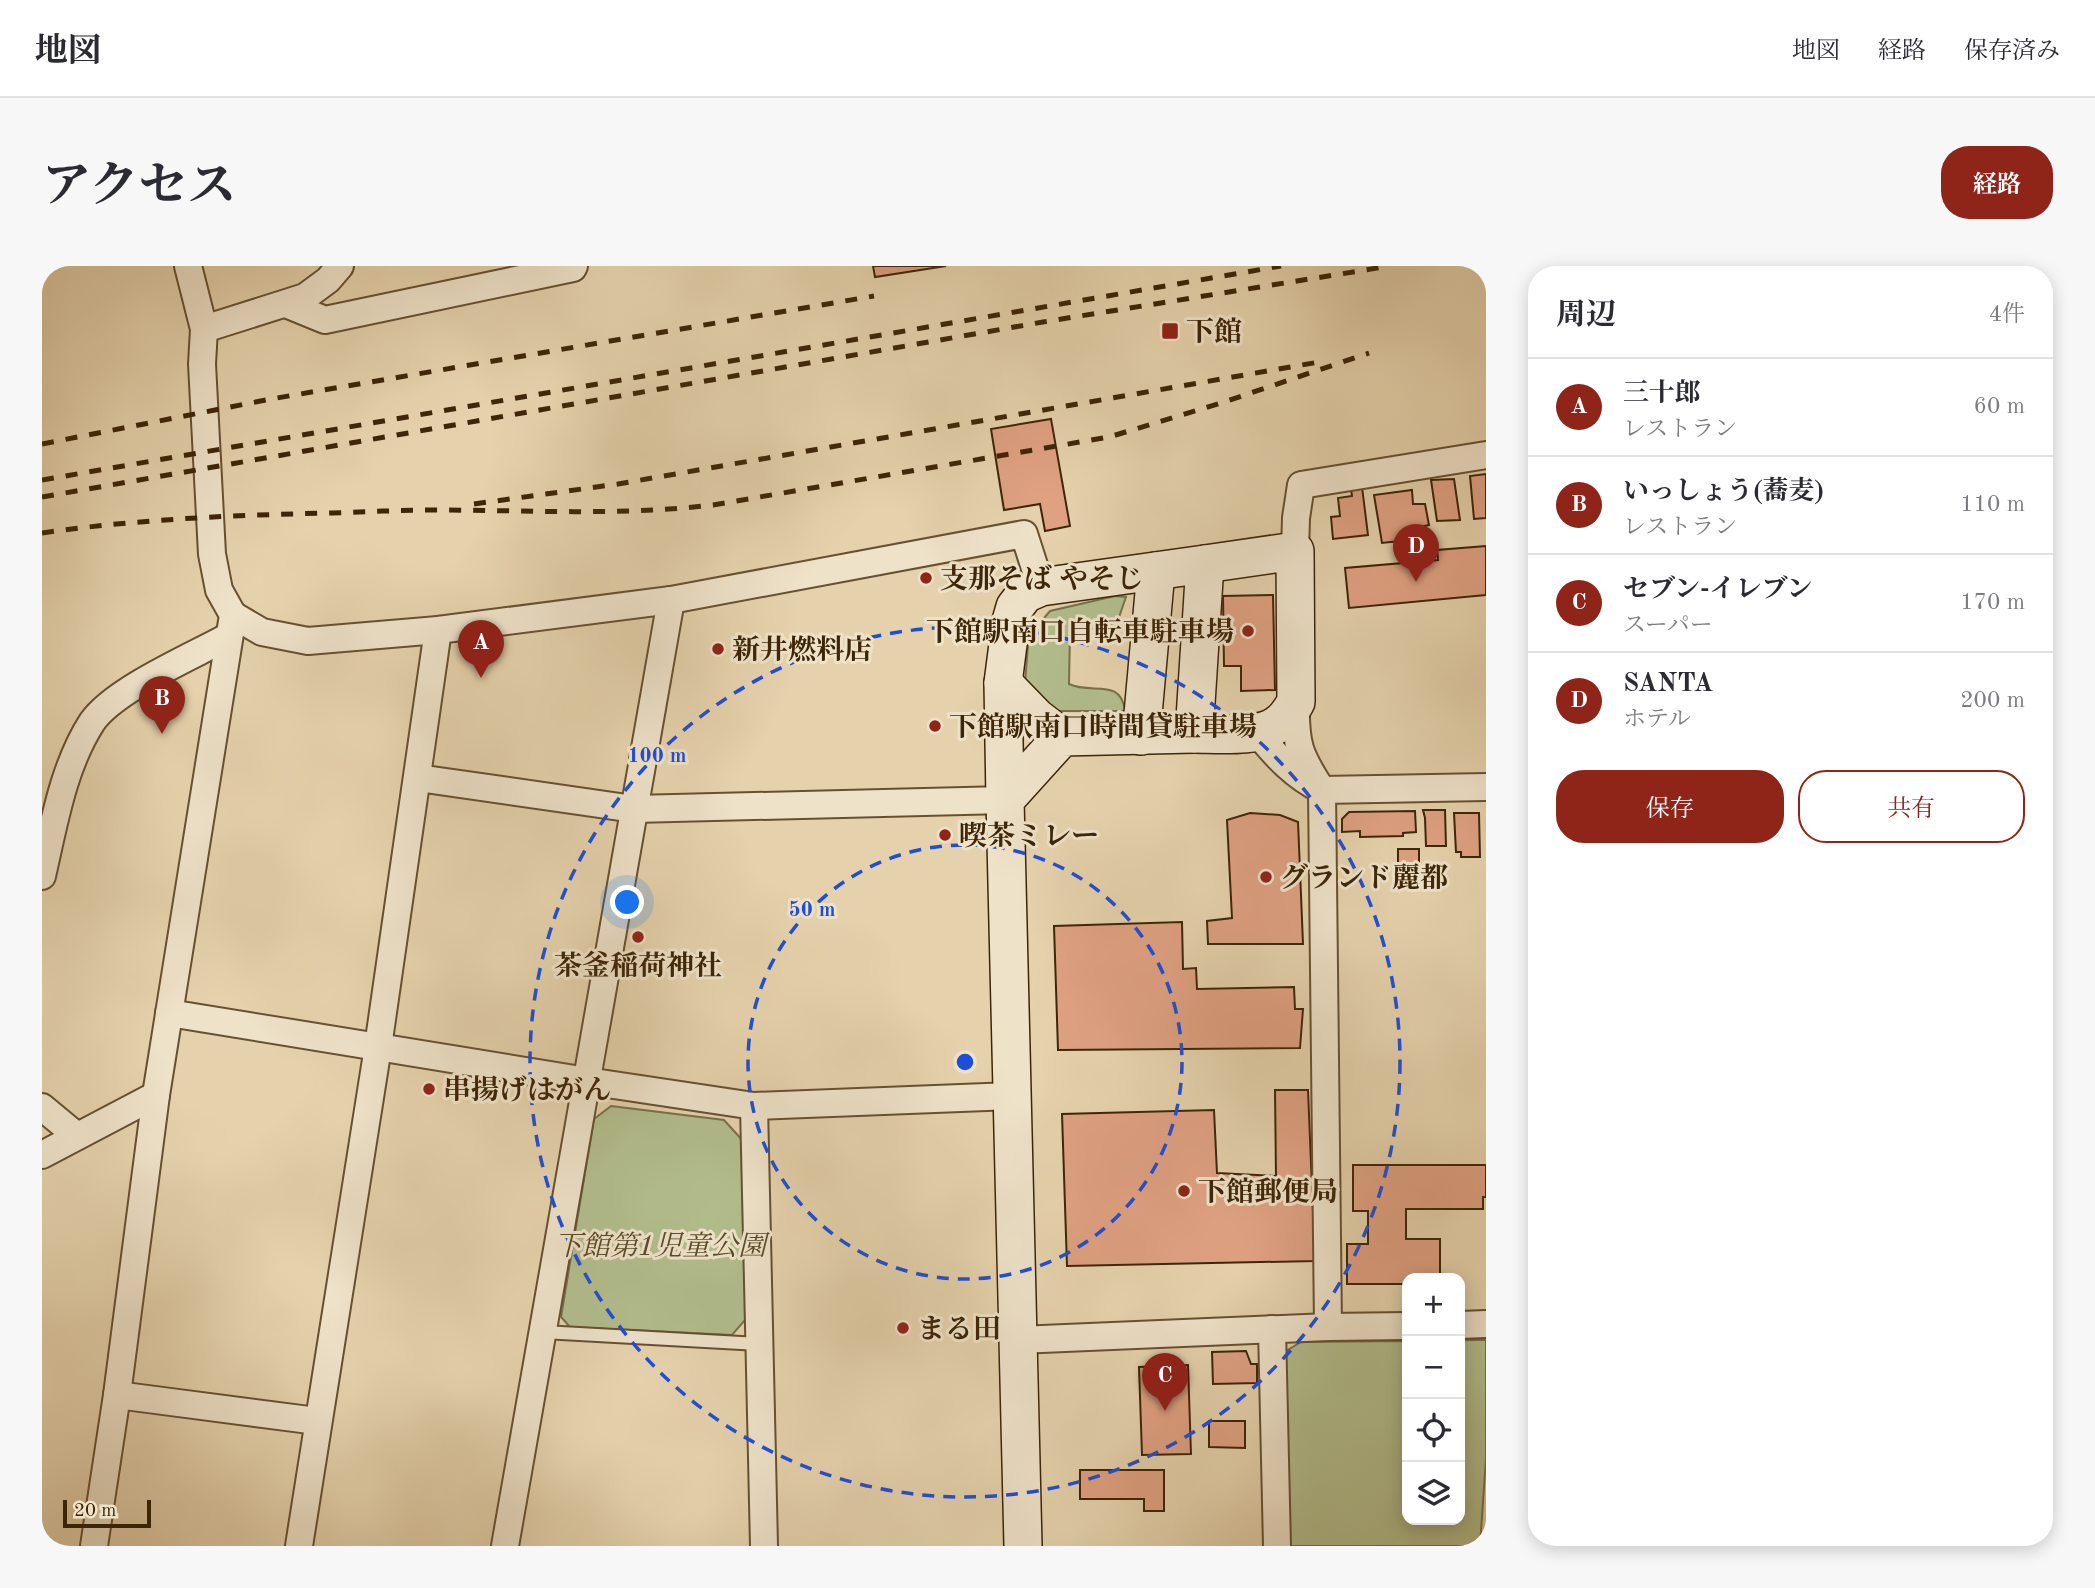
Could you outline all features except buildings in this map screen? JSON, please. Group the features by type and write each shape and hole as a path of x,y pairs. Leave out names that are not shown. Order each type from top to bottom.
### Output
{"street":[{"path":"94,1546 117,1395 156,1095 231,625 219,590 212,554 202,364 204,329 188,266"},
{"path":"204,329 305,297 328,280 340,266"},
{"path":"286,303 324,320 574,266"},
{"path":"1328,1327 1322,790 1303,761 1297,744 1295,551 1301,485 1486,455"},
{"path":"42,876 71,764 93,721 114,700 231,625 308,640 438,630 671,600 1024,534 1041,587"},
{"path":"1023,1546 1003,684 1011,621 1015,607 1025,594 1041,587 1295,551"},
{"path":"1194,734 1205,564"},
{"path":"1141,736 1156,571"},
{"path":"505,1546 671,600"},
{"path":"299,1546 378,1046 438,630"},
{"path":"1003,684 1036,717 1062,737 1256,733 1276,726 1296,702"},
{"path":"1256,733 1290,771 1322,790 1486,787"},
{"path":"418,778 634,809 1005,800 1062,737"},
{"path":"169,1013 754,1106 1012,1096"},
{"path":"42,1155 156,1095"},
{"path":"754,1106 764,1546"},
{"path":"42,1107 77,1136"},
{"path":"1465,1325 1486,1325"},
{"path":"1018,1340 1402,1326"},
{"path":"1272,1329 1277,1546"},
{"path":"117,1395 317,1421"}],"lane":[{"path":"543,1332 759,1344"}],"green space":[{"path":"1115,596 1126,597 1118,620 1106,627 1070,632 1069,684 1112,690 1118,694 1125,711 1056,711 1025,683 1028,645 1038,625 1050,611"},
{"name":"下館第1児童公園","path":"611,1106 724,1120 744,1142 746,1319 732,1335 570,1327 561,1317 594,1119"},
{"path":"1465,1340 1486,1340 1486,1458 1480,1546 1286,1546 1281,1354 1301,1342 1402,1341 1402,1525 1465,1525"}],"railway":[{"path":"42,480 1281,266"},
{"path":"42,497 1043,322 1390,266"},
{"path":"42,444 271,399 874,296"},
{"path":"42,533 187,518 420,510 608,511 713,505 1109,437 1369,353"},
{"path":"474,504 618,484 1319,362"}],"place":[{"name":"下館","path":"1170,331"},
{"name":"支那そば やそじ","path":"926,578"},
{"name":"SANTA","path":"1416,582"},
{"name":"下館駅南口自転車駐車場","path":"1248,631"},
{"name":"新井燃料店","path":"718,649"},
{"name":"三十郎","path":"481,678"},
{"name":"下館駅南口時間貸駐車場","path":"935,726"},
{"name":"いっしょう(蕎麦)","path":"162,734"},
{"name":"喫茶ミレー","path":"945,835"},
{"name":"グランド麗都","path":"1266,877"},
{"name":"茶釜稲荷神社","path":"638,937"},
{"name":"串揚げはがん","path":"429,1089"},
{"name":"下館郵便局","path":"1184,1191"},
{"name":"まる田","path":"903,1328"},
{"name":"セブン-イレブン","path":"1165,1411"}]}
